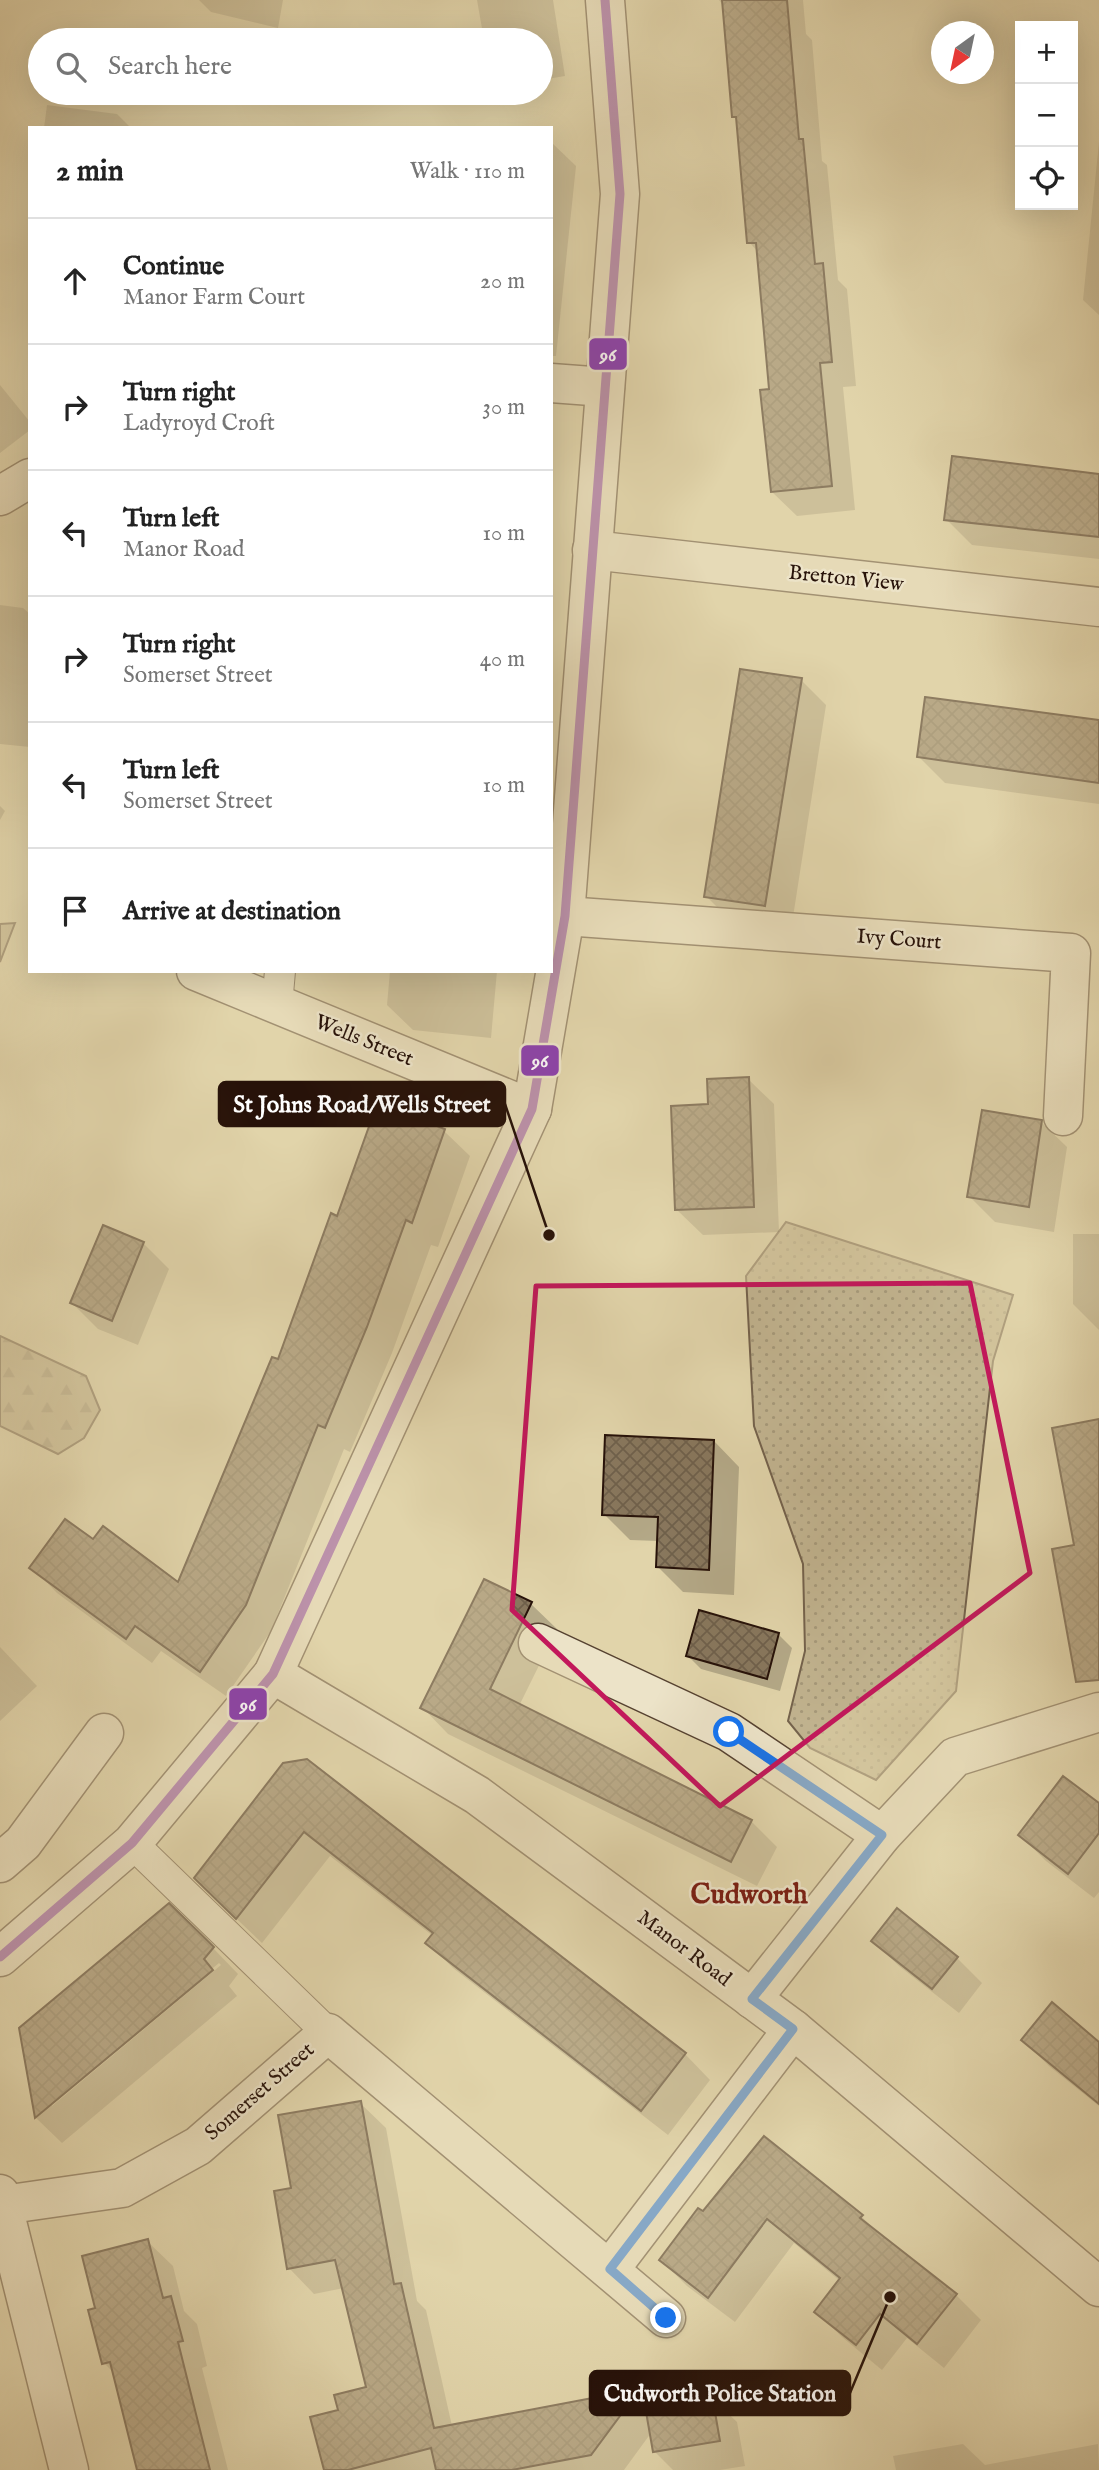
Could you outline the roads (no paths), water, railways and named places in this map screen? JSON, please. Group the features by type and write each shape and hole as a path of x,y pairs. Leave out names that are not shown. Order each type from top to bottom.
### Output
{"street":[{"path":"0,1957 132,1843 274,1674 533,1109 565,916 620,194 605,0"},
{"path":"553,383 605,387"},
{"path":"0,496 28,479"},
{"name":"Bretton View","path":"592,550 1099,607"},
{"name":"Ivy Court","path":"565,916 1071,953 1063,1116"},
{"name":"Wells Street","path":"206,973 278,988 533,1109"},
{"path":"538,1643 729,1732 882,1835"},
{"name":"Manor Road","path":"274,1674 477,1795 793,2029 1099,2287"},
{"path":"752,1999 882,1835 955,1757 1099,1712"},
{"path":"0,1863 23,1843 104,1733"},
{"path":"610,2269 793,2029"},
{"name":"Somerset Street","path":"1,2200 122,2188 198,2147 328,2033 666,2318"},
{"path":"1,2200 69,2470"}],"lane":[{"path":"132,1843 328,2033"}],"place":[{"name":"St Johns Road/Wells Street","path":"549,1235"},
{"name":"Cudworth Police Station","path":"890,2297"}],"district":[{"name":"Cudworth","path":"749,1895"}]}
